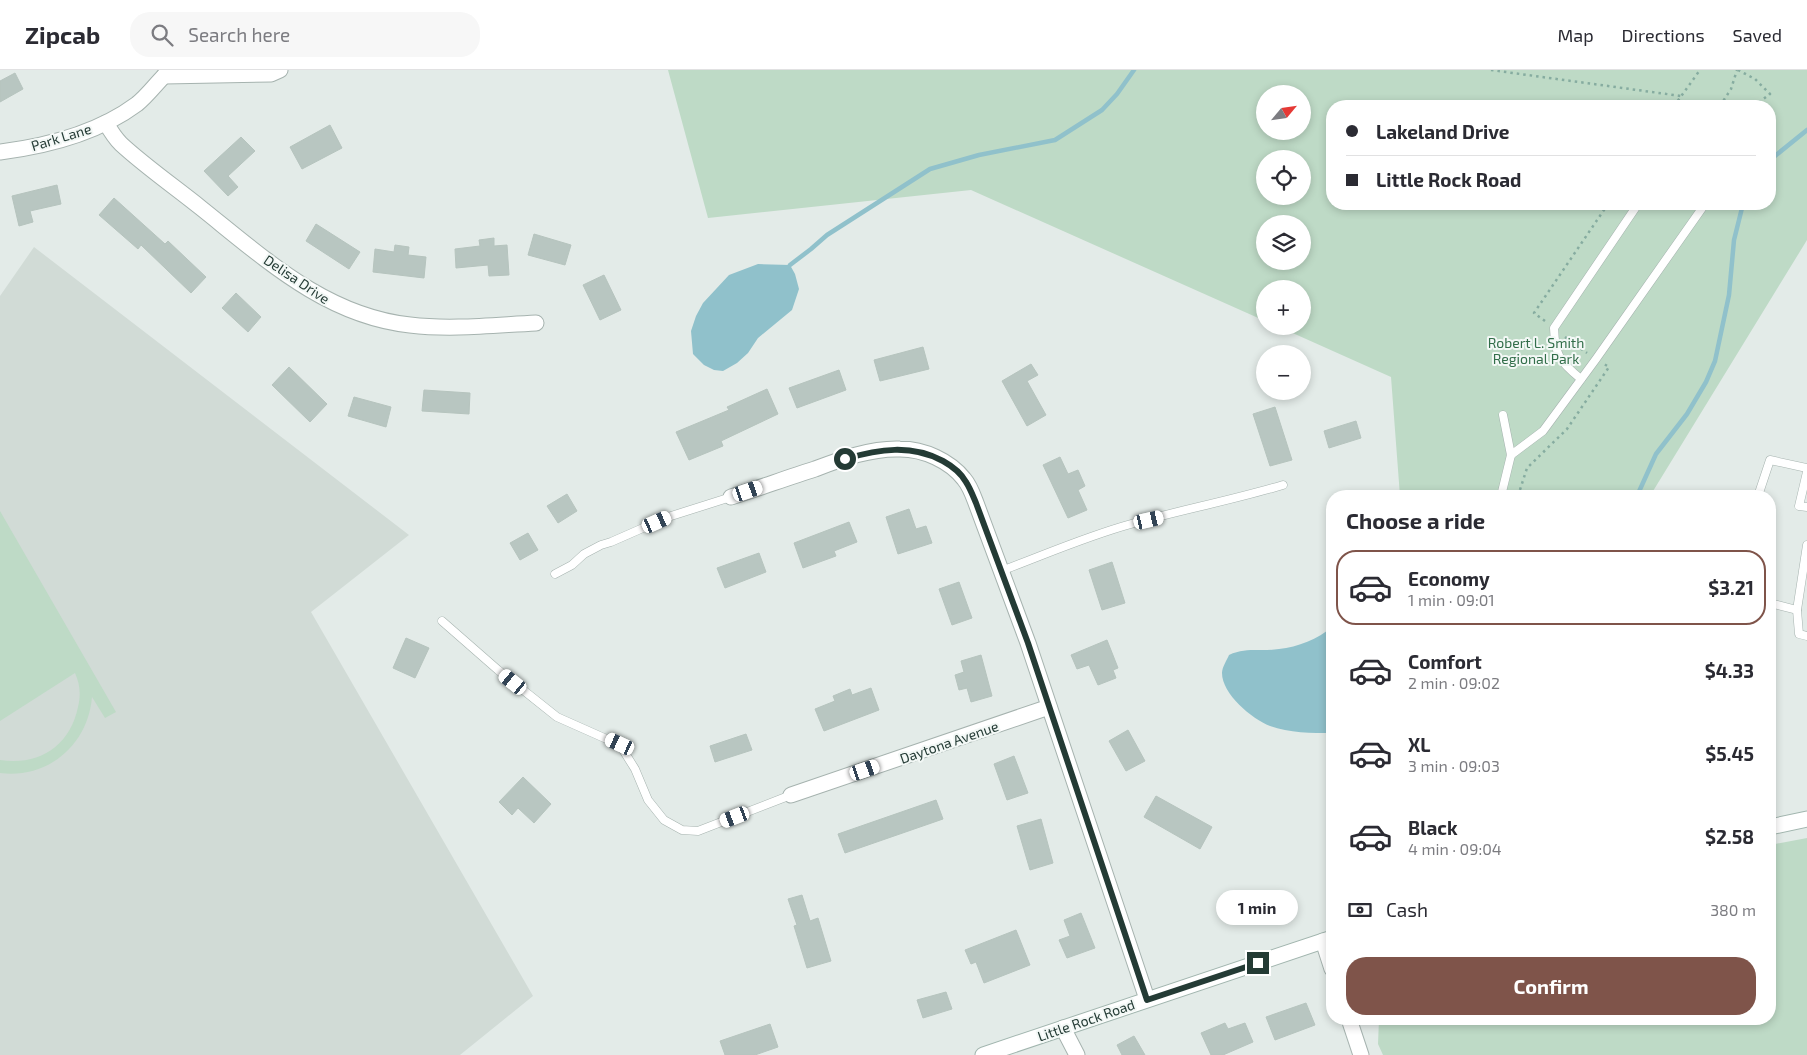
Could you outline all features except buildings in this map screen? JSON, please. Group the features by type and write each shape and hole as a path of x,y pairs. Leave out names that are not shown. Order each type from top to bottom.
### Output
{"street":[{"path":"162,73 270,74 280,70"},
{"name":"Park Lane","path":"0,152 38,146 80,134 106,122 138,103 162,73"},
{"name":"Delisa Drive","path":"106,122 120,143 230,232 290,278 333,304 378,319 411,325 465,326 536,323"},
{"path":"731,497 873,451 900,449 918,451 948,464 966,480 1001,571 1049,707 1147,1000"},
{"name":"Daytona Avenue","path":"791,795 1049,707"},
{"path":"1776,826 1807,819"},
{"name":"Little Rock Road","path":"983,1055 1326,941"},
{"path":"1351,1025 1361,1055"},
{"path":"1063,1028 1076,1055"}],"lane":[{"path":"1582,380 1564,365 1555,348 1554,328 1634,210"},
{"path":"1510,455 1543,431 1582,380 1701,210"},
{"path":"1502,415 1510,455 1502,490"},
{"path":"1760,490 1770,460 1807,468"},
{"path":"1807,472 1800,506 1807,507"},
{"path":"1001,571 1124,526 1243,497 1283,485"},
{"path":"555,574 601,545 668,517 731,497"},
{"path":"1807,545 1797,610 1799,634 1807,636"},
{"path":"1776,605 1797,610"},
{"path":"442,621 498,670 557,717 620,744 635,769 648,800 664,820 682,830 698,831 791,795"}],"path":[{"path":"1491,70 1681,96"},
{"path":"1678,100 1700,70"},
{"path":"1724,100 1731,89 1737,70 1755,79 1770,94 1762,100"}],"shaded area":[{"path":"34,247 409,535 311,612 533,996 460,1055 0,1055 0,296"}],"green space":[{"name":"Robert L. Smith Regional Park","path":"668,70 1807,70 1807,240 1654,490 1400,490 1391,377 1297,335 1311,335 1311,280 1256,280 1256,317 971,190 708,218"},
{"path":"0,511 116,712 105,718 92,697 89,714 83,730 74,744 49,764 34,770 18,773 0,773 0,760 28,760 51,750 68,733 74,721 80,690 75,673 0,721"},
{"path":"1807,838 1807,1055 1383,1055 1378,1044 1379,1025 1776,1025 1776,844"}],"water":[{"path":"758,264 790,265 795,274 799,289 792,310 758,338 748,353 737,363 723,371 714,370 704,365 693,354 691,331 696,316 703,303 729,275"},
{"path":"1326,631 1326,733 1293,731 1270,726 1247,712 1232,697 1223,681 1222,673 1229,655 1248,650 1286,648 1314,639"}],"waterway":[{"path":"790,265 827,235 930,169 979,155 1055,140 1102,110 1117,94 1134,70"},
{"path":"1776,155 1807,130"},
{"path":"1640,490 1656,454 1687,414 1706,382 1715,361 1729,295 1734,240 1742,210"}],"route":[{"path":"845,459 873,451 900,449 918,451 948,464 966,480 1028,643 1147,1000 1258,963"}]}
